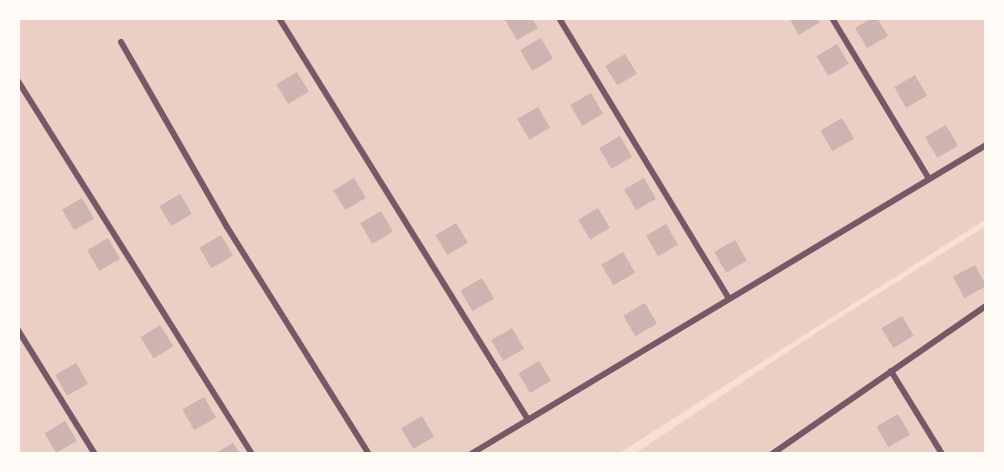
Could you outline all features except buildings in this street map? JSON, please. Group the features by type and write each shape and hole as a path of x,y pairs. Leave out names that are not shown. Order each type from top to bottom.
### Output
{"street":[{"path":"279,18 528,420"},
{"path":"559,18 729,299"},
{"path":"831,18 929,179"},
{"path":"121,42 227,227 369,454"},
{"path":"18,81 252,454"},
{"path":"471,454 986,144"},
{"path":"772,454 782,451 891,371 986,306"},
{"path":"18,330 95,454"},
{"path":"891,371 942,454"}],"shaded area":[{"path":"18,18 986,18 986,219 618,454 18,454"},
{"path":"986,226 986,454 634,454 819,331"}]}
